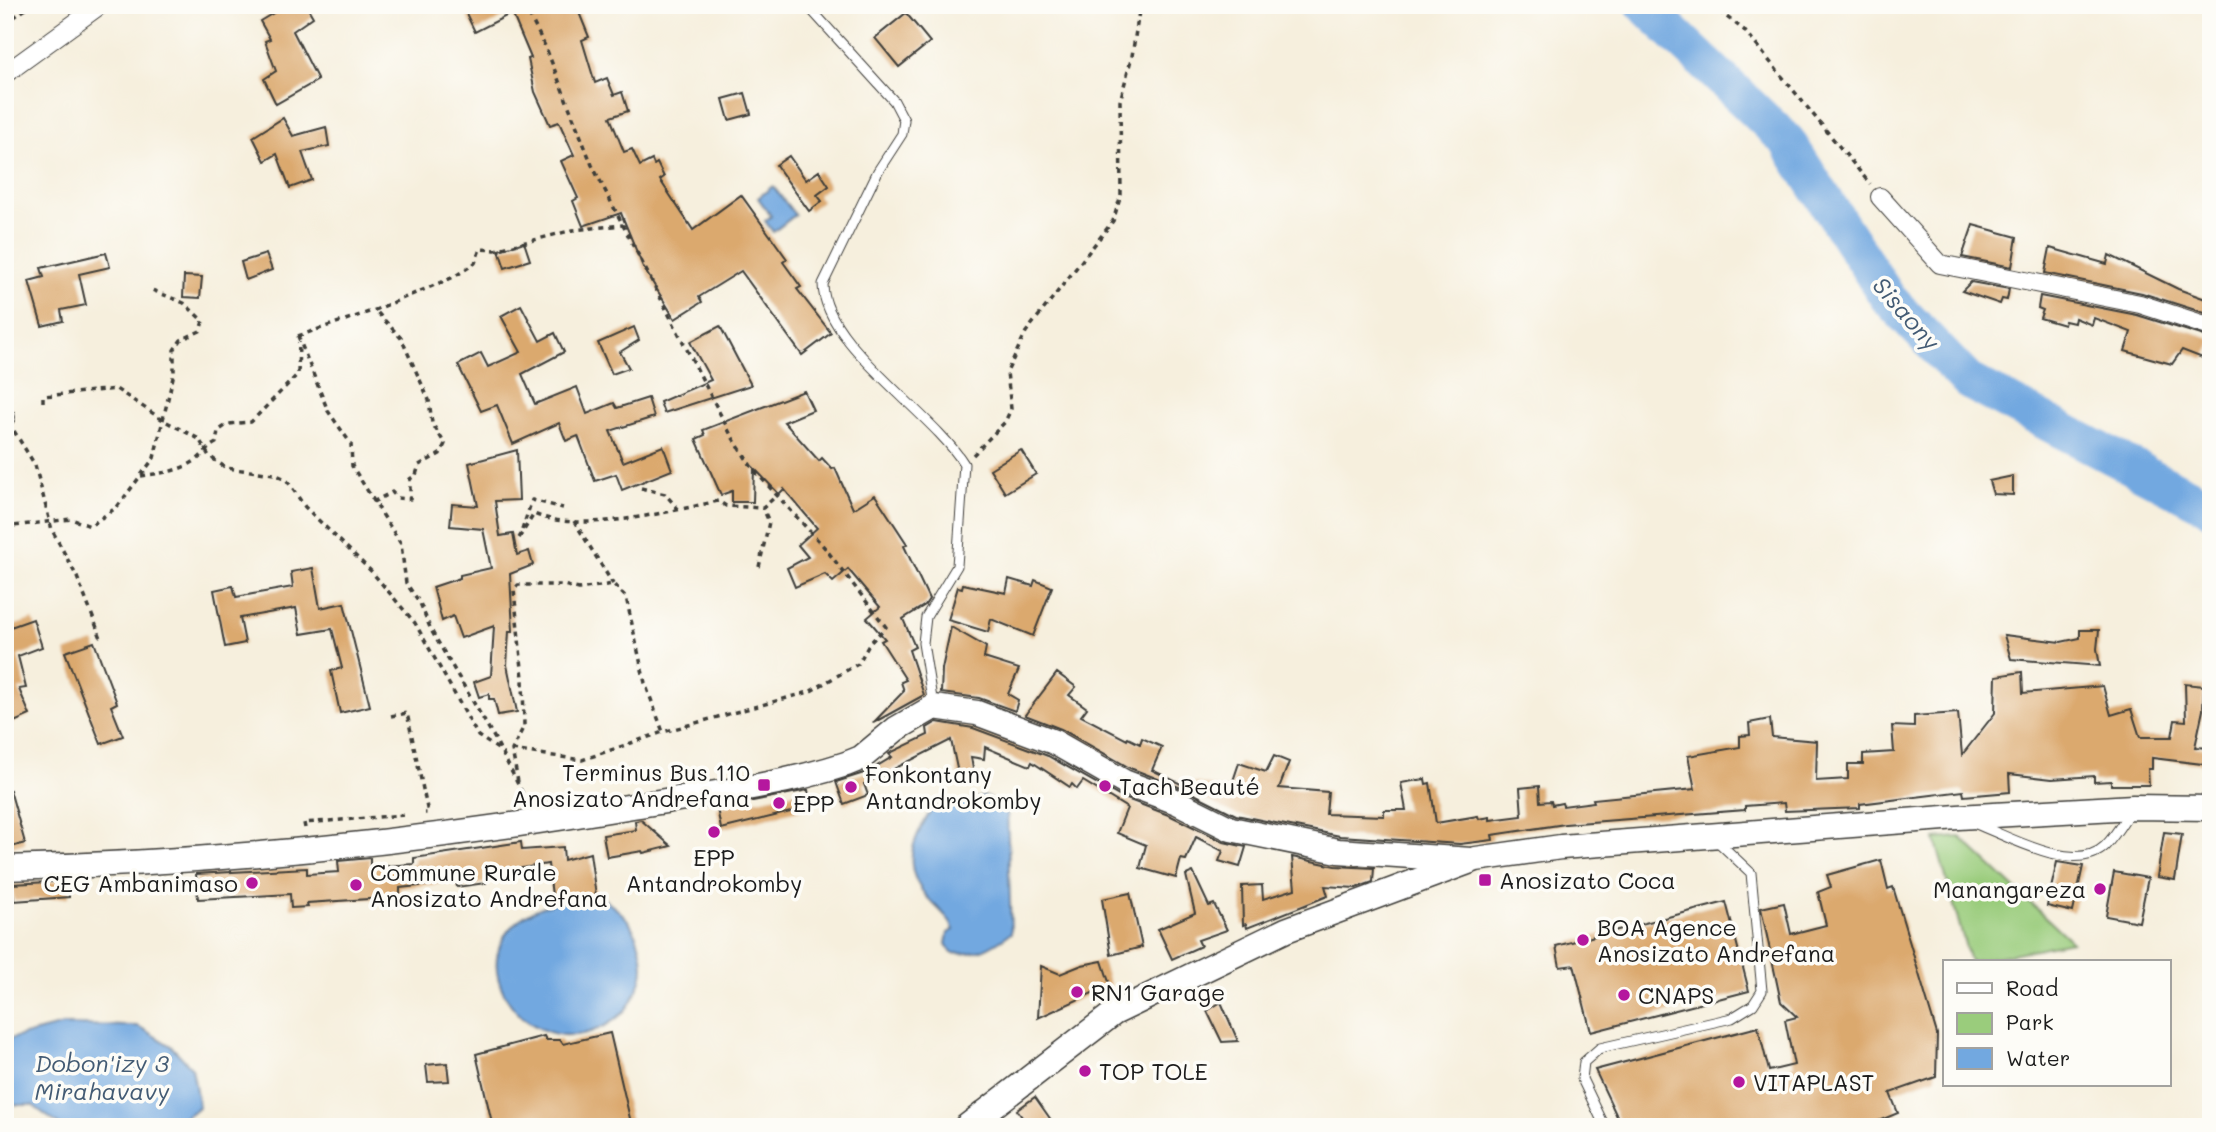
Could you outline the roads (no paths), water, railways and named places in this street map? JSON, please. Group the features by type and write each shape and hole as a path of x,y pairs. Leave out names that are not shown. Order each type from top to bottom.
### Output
{"street":[{"path":"5,74 100,5"},
{"path":"1880,197 1940,264 2140,304 2211,327"},
{"path":"5,867 308,852 540,822 834,768 861,758 896,729 934,707 977,713 1054,742 1124,782 1177,802 1231,829 1338,851 1471,860 1561,847 1714,838 1958,817 2133,807 2211,807"},
{"path":"966,1127 1114,1013 1286,930 1471,860"}],"lane":[{"path":"807,5 894,101 904,120 902,134 877,171 822,284 823,302 844,336 964,464 957,566 926,617 923,643 934,707"},
{"path":"1958,817 2053,854 2077,858 2105,846 2133,807"},
{"path":"1605,1127 1582,1079 1584,1062 1600,1048 1732,1018 1754,1005 1762,991 1751,873 1714,838"}],"water":[{"path":"773,186 795,215 773,232 765,221 771,216 758,198"},
{"path":"983,796 1007,805 1011,933 983,949 969,953 952,953 946,944 948,933 954,930 916,881 912,870 913,848 933,807 952,807"},
{"path":"603,898 627,919 638,940 643,973 634,996 620,1015 598,1029 569,1035 542,1029 520,1014 504,993 497,969 501,944 518,921 550,904"},
{"name":"Dobon'izy 3 Mirahavavy","path":"63,1025 138,1026 171,1046 192,1068 199,1107 171,1127 62,1127 32,1105 5,1105 5,1040"}],"waterway":[{"name":"Sisaony","path":"1644,5 1787,141 1888,298 1968,381 2211,508"}],"place":[{"name":"Terminus Bus 110 Anosizato Andrefana","path":"764,785"},
{"name":"Tach Beauté","path":"1105,786"},
{"name":"Fonkontany Antandrokomby","path":"851,787"},
{"name":"EPP","path":"779,803"},
{"name":"EPP Antandrokomby","path":"714,832"},
{"name":"Anosizato Coca","path":"1485,880"},
{"name":"CEG Ambanimaso","path":"252,883"},
{"name":"Commune Rurale Anosizato Andrefana","path":"356,885"},
{"name":"Manangareza","path":"2100,889"},
{"name":"BOA Agence Anosizato Andrefana","path":"1583,940"},
{"name":"RN1 Garage","path":"1077,992"},
{"name":"CNAPS","path":"1624,995"},
{"name":"TOP TOLE","path":"1085,1071"},
{"name":"VITAPLAST","path":"1739,1082"}]}
